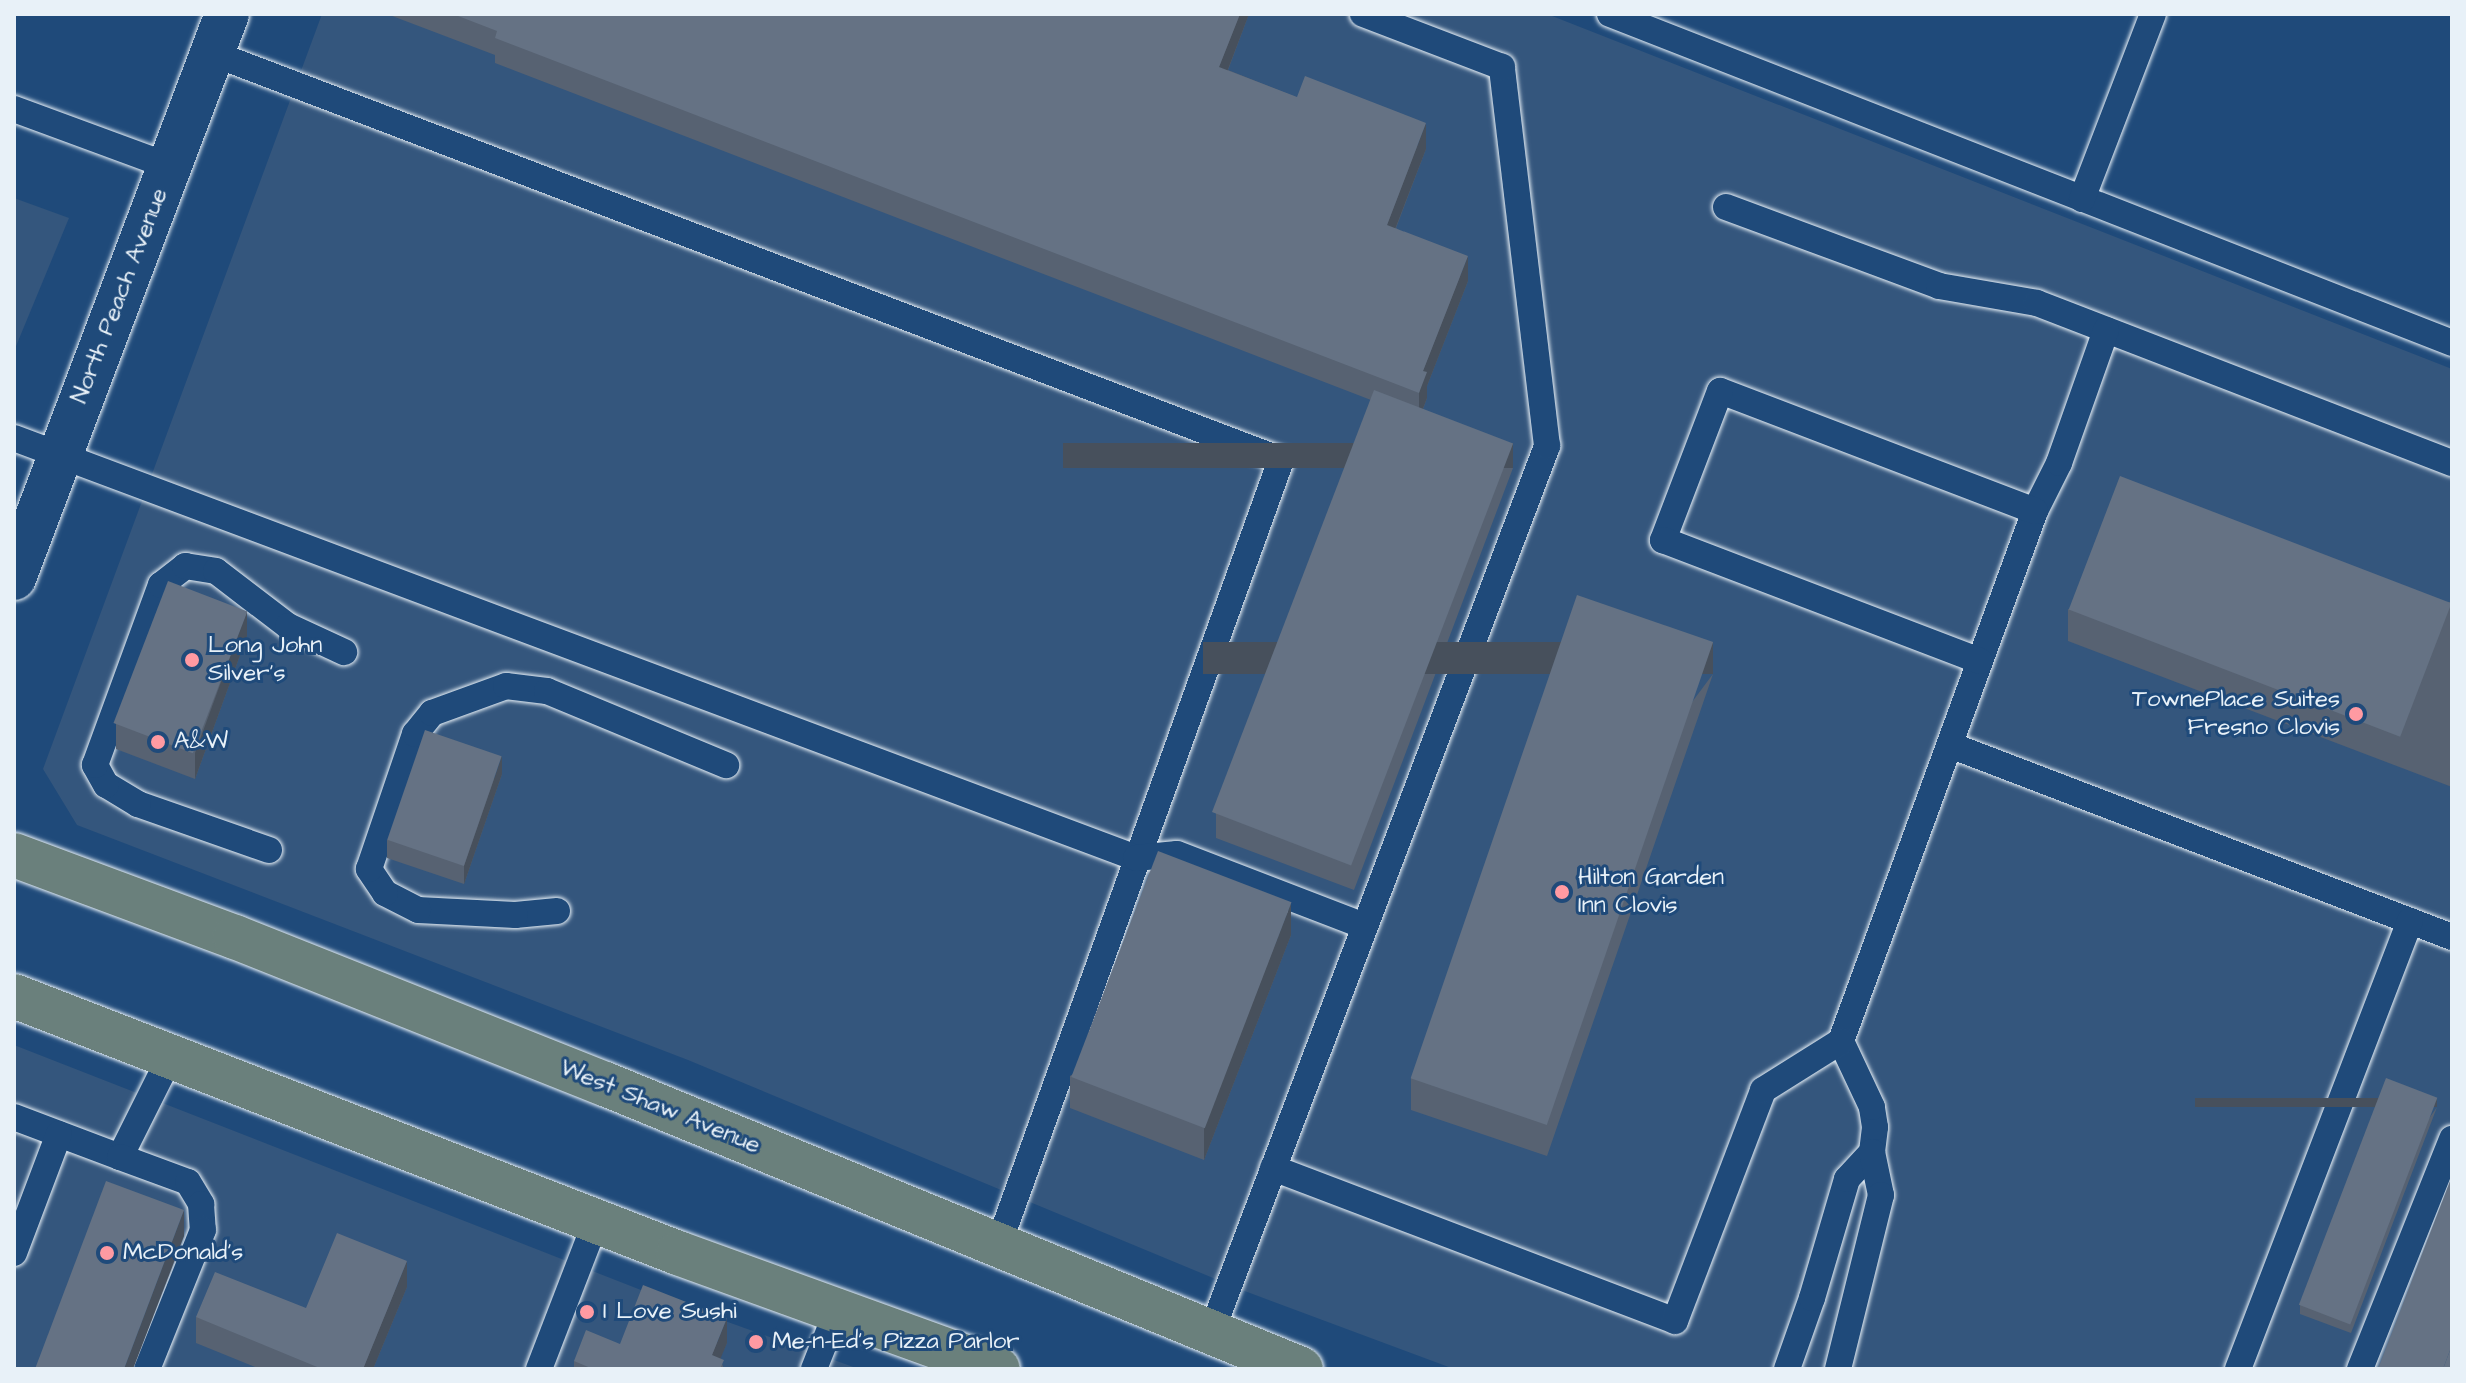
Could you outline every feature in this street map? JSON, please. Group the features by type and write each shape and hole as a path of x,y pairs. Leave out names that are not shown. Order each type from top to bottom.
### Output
{"main road":[{"name":"North Peach Avenue","path":"14,578 220,34"},
{"name":"West Shaw Avenue","path":"14,855 250,943 1301,1369"},
{"path":"14,996 596,1221 998,1369"}],"lane":[{"path":"1211,1333 1547,446 1502,67 1363,14"},
{"path":"1610,14 2452,343"},
{"path":"2082,199 2153,14"},
{"path":"220,34 1281,460 998,1246"},
{"path":"14,109 169,166"},
{"path":"1726,207 1939,286 2037,303 2452,463"},
{"path":"1273,1168 1675,1321 1763,1090 1841,1041 2035,511 2059,463 2106,330"},
{"path":"1980,661 1663,540 1720,391 2035,511"},
{"path":"14,438 1136,858 1177,854 1365,926"},
{"path":"269,850 138,804 106,785 95,765 161,585 185,566 216,571 288,626 344,652"},
{"path":"557,911 515,915 418,910 385,893 369,869 415,734 432,713 506,686 547,691 726,765"},
{"path":"1950,745 2452,937"},
{"path":"2238,1369 2410,921"},
{"path":"1838,1369 1881,1195 1872,1152 1875,1127 1872,1107 1841,1041"},
{"path":"120,1157 171,1055"},
{"path":"14,1117 188,1182 201,1204 203,1230 147,1369"},
{"path":"14,1253 59,1134"},
{"path":"2360,1369 2452,1139"},
{"path":"1787,1369 1812,1298 1847,1179 1872,1152"},
{"path":"539,1369 596,1221"},
{"path":"814,1369 837,1311"}],"shaded area":[{"path":"322,14 1547,14 2452,369 2452,1369 1454,1369 1242,1290 688,1060 77,825 43,769"},
{"path":"14,198 69,218 14,351"},
{"path":"14,1045 664,1299 859,1369 14,1369"}],"building":[{"path":"453,14 1240,14 1219,67 1297,97 1305,76 1426,123 1387,225 1468,256 1423,371 1427,372 1419,393 495,38 497,31"},
{"path":"1374,390 1513,443 1351,865 1212,812"},
{"name":"TownePlace Suites Fresno Clovis","path":"2120,476 2451,603 2400,737 2069,610"},
{"path":"168,581 247,611 193,753 114,723"},
{"name":"Hilton Garden Inn Clovis","path":"1577,595 1713,642 1547,1125 1411,1078"},
{"path":"425,730 502,756 464,866 387,840"},
{"path":"1158,851 1292,902 1205,1128 1071,1077"},
{"path":"2386,1078 2437,1098 2350,1325 2299,1305"},
{"path":"2452,1176 2452,1345 2443,1369 2378,1369"},
{"path":"106,1181 184,1210 124,1369 35,1369"},
{"path":"337,1233 407,1261 363,1369 322,1369 196,1317 215,1272 306,1308"},
{"path":"643,1285 727,1318 712,1355 724,1360 720,1369 593,1369 574,1361 586,1330 620,1344"},
{"path":"2452,1345 2452,1369 2443,1369"}],"place":[{"name":"Long John Silver's","path":"192,660"},
{"name":"TownePlace Suites Fresno Clovis","path":"2356,714"},
{"name":"A&W","path":"158,742"},
{"name":"Hilton Garden Inn Clovis","path":"1562,892"},
{"name":"McDonald's","path":"107,1253"},
{"name":"I Love Sushi","path":"587,1312"},
{"name":"Me-n-Ed's Pizza Parlor","path":"756,1342"}]}
